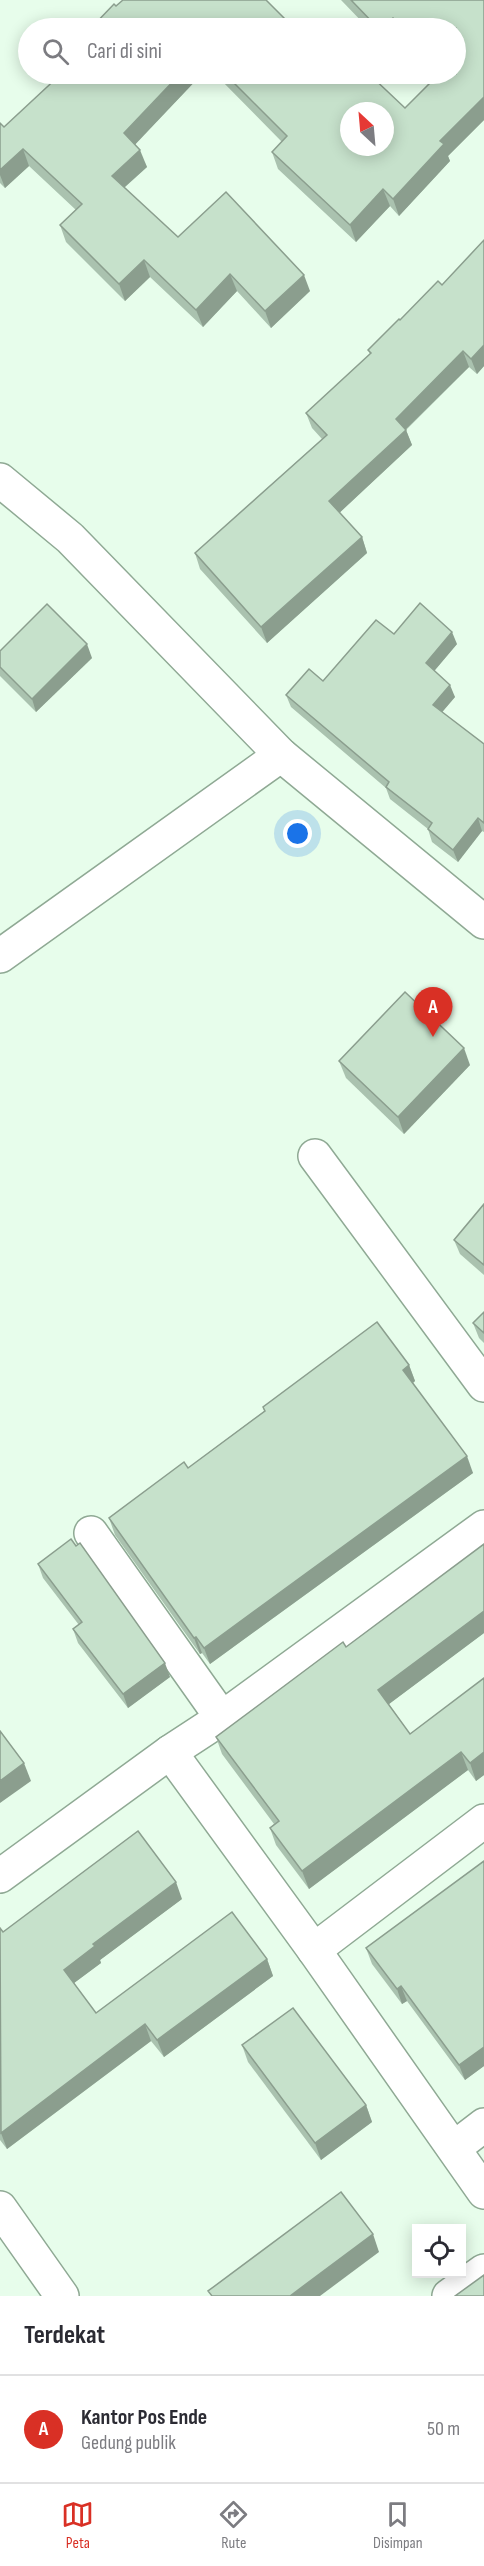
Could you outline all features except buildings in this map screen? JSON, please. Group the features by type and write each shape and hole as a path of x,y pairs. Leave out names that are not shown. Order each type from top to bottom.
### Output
{"street":[{"path":"0,480 70,538 280,755 484,922"},
{"path":"0,956 280,755"},
{"path":"315,1156 484,1385"},
{"path":"0,1876 484,1527"},
{"path":"91,1533 222,1718"},
{"path":"170,1752 314,1950 484,2192"},
{"path":"314,1950 484,1821"},
{"path":"454,2148 484,2125"},
{"path":"0,2208 62,2296"},
{"path":"449,2296 484,2271"}],"place":[{"name":"Kantor Pos Ende","path":"433,1037"}]}
